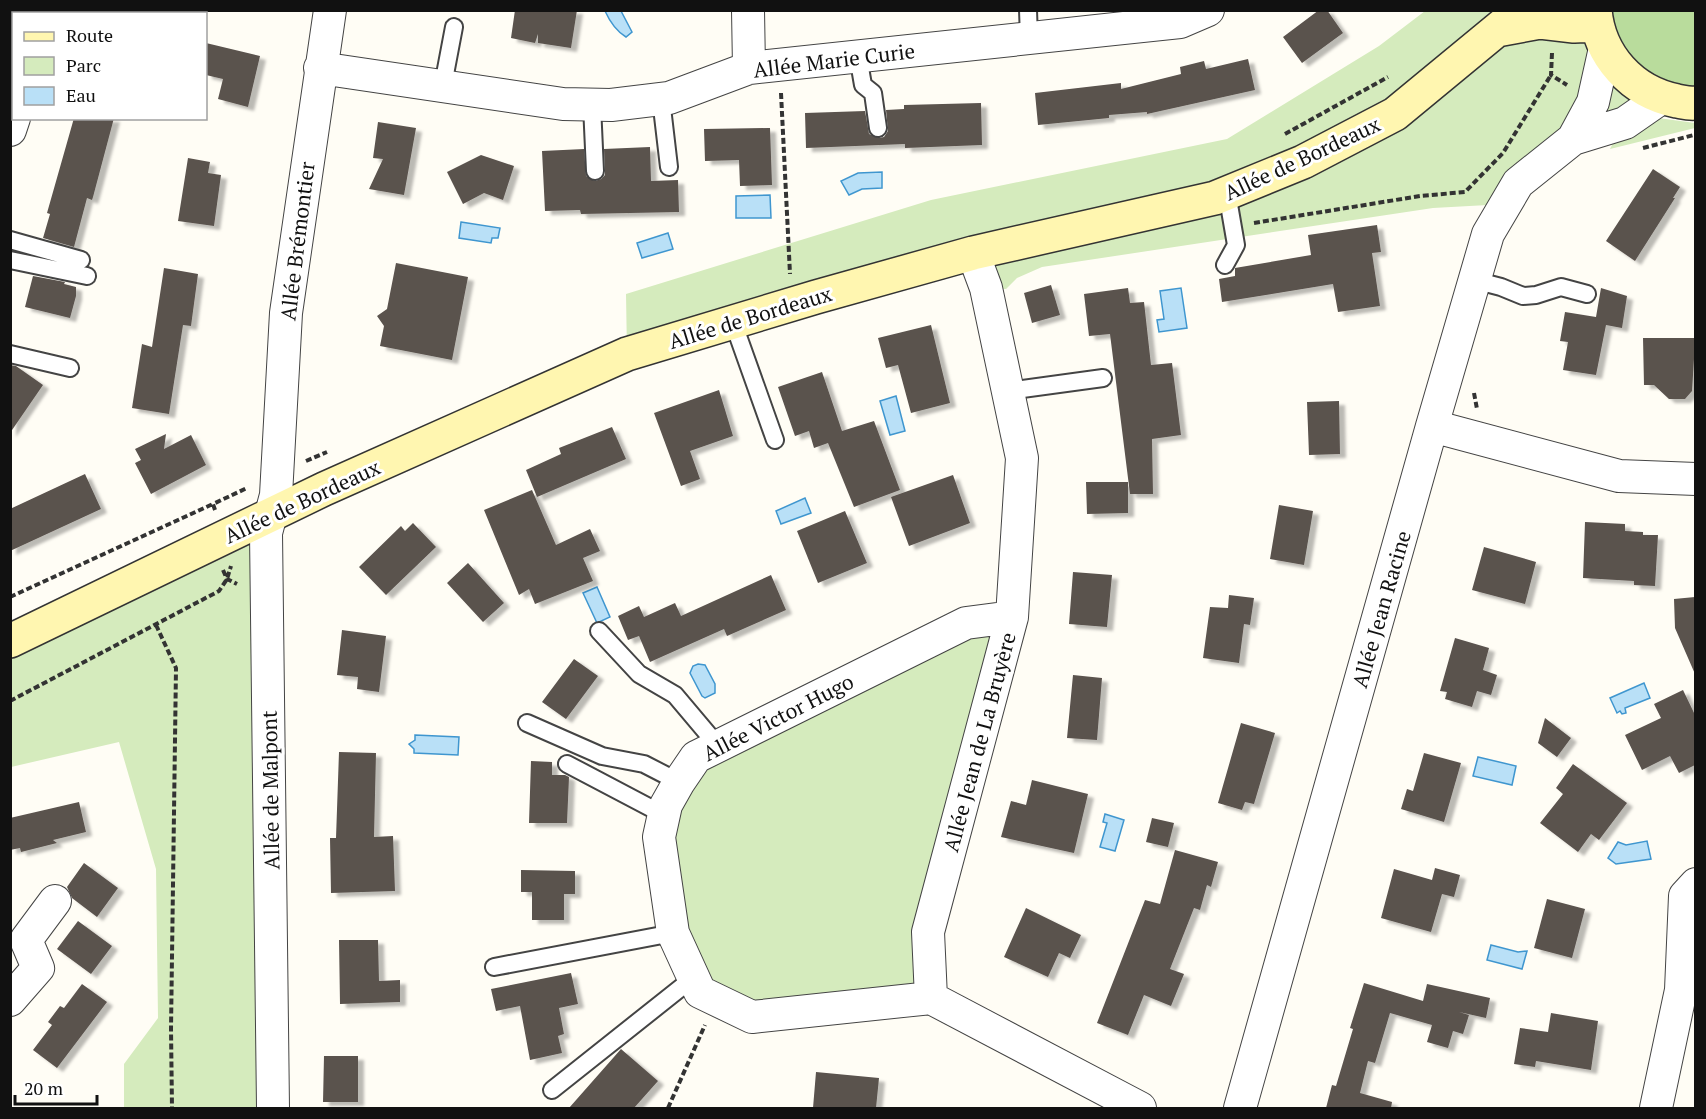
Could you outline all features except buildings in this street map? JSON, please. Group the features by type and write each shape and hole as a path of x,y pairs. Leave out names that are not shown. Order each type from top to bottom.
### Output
{"main road":[{"name":"Allée de Bordeaux","path":"10,641 324,489 627,354 792,304 973,254 1215,198 1303,162 1395,114 1521,10"},
{"name":"Allée de Bordeaux","path":"1495,30 1540,22 1599,28"},
{"path":"1599,28 1624,74 1641,88 1661,98 1695,104"}],"street":[{"name":"Allée Brémontier","path":"278,472 286,312 330,10"},
{"path":"748,10 764,67"},
{"name":"Allée Marie Curie","path":"320,68 563,104 611,105 669,98 764,67 858,56 1028,24 1180,22 1208,10"},
{"name":"Allée Jean Racine","path":"1573,139 1593,102 1599,28"},
{"name":"Allée Jean Racine","path":"1240,1108 1488,234 1518,183 1573,139 1625,123 1661,98"},
{"name":"Allée Jean de La Bruyère","path":"931,998 928,932 1011,617 1022,458 986,288 973,254"},
{"path":"1432,426 1619,476 1695,479"},
{"name":"Allée de Malpont","path":"273,1108 266,532 276,495 278,472"},
{"name":"Allée Victor Hugo","path":"931,998 752,1017 700,992 673,933 659,837 666,805 696,757 966,623 1011,617"},
{"path":"1656,1108 1681,990 1685,896 1695,884"},
{"path":"10,1000 38,968 26,940 56,901"},
{"path":"931,998 1140,1108"}],"lane":[{"path":"443,85 454,27"},
{"path":"858,56 862,85 873,93 878,128"},
{"path":"661,99 669,167"},
{"path":"592,105 595,171"},
{"path":"1226,265 1236,245 1227,193"},
{"path":"10,240 84,268 10,260"},
{"path":"1474,280 1523,296 1536,295 1561,287 1587,294"},
{"path":"733,322 775,440"},
{"path":"10,354 70,368"},
{"path":"1008,391 1103,378"},
{"path":"599,631 639,674 675,695 718,746"},
{"path":"526,723 602,756 644,764 679,782"},
{"path":"567,764 664,815"},
{"path":"494,967 673,933"},
{"path":"552,1090 693,978"}],"path":[{"path":"764,67 792,304"},
{"path":"1232,227 1353,206 1465,192 1503,153 1551,75"},
{"path":"1639,149 1695,134"},
{"path":"1473,389 1479,416"},
{"path":"10,597 213,504"},
{"path":"156,625 176,668 172,1108"},
{"path":"668,1108 716,999"}],"green space":[{"path":"1425,11 1520,11 1574,26 1661,98 1573,139 1506,204 1433,208 1042,267 1017,278 1006,289 986,288 973,254 627,354 626,294 931,200 1227,139 1379,46"},
{"path":"1610,11 1695,11 1695,88 1666,83 1636,65 1616,37"},
{"path":"1651,117 1695,123 1695,128 1610,149 1614,141"},
{"path":"270,516 273,1108 124,1108 124,1064 158,1018 156,869 119,742 11,767 11,641"},
{"path":"1012,617 928,932 931,998 752,1017 693,978 666,805 696,757"}],"water":[{"path":"605,11 621,11 632,32 626,37 622,35"},
{"path":"882,172 882,188 862,189 849,195 841,181 858,173"},
{"path":"770,195 771,218 736,218 736,196"},
{"path":"461,222 500,228 498,238 492,238 491,243 459,238"},
{"path":"668,233 673,249 642,258 637,243"},
{"path":"1181,288 1187,328 1159,332 1157,320 1164,319 1160,291"},
{"path":"896,396 905,431 890,435 880,401"},
{"path":"805,498 811,513 781,524 776,511"},
{"path":"597,587 610,617 597,623 583,593"},
{"path":"705,665 715,684 715,693 705,698 690,673 693,666"},
{"path":"1644,683 1650,698 1625,708 1626,713 1622,714 1620,711 1617,713 1610,698"},
{"path":"415,735 459,737 458,755 414,753 414,749 409,744 415,740"},
{"path":"1478,757 1516,766 1512,785 1473,776"},
{"path":"1105,814 1124,820 1115,851 1100,847 1107,823 1103,822"},
{"path":"1647,841 1651,859 1616,864 1608,858 1618,842 1626,845"},
{"path":"1491,945 1518,952 1527,951 1522,969 1487,960"}]}
